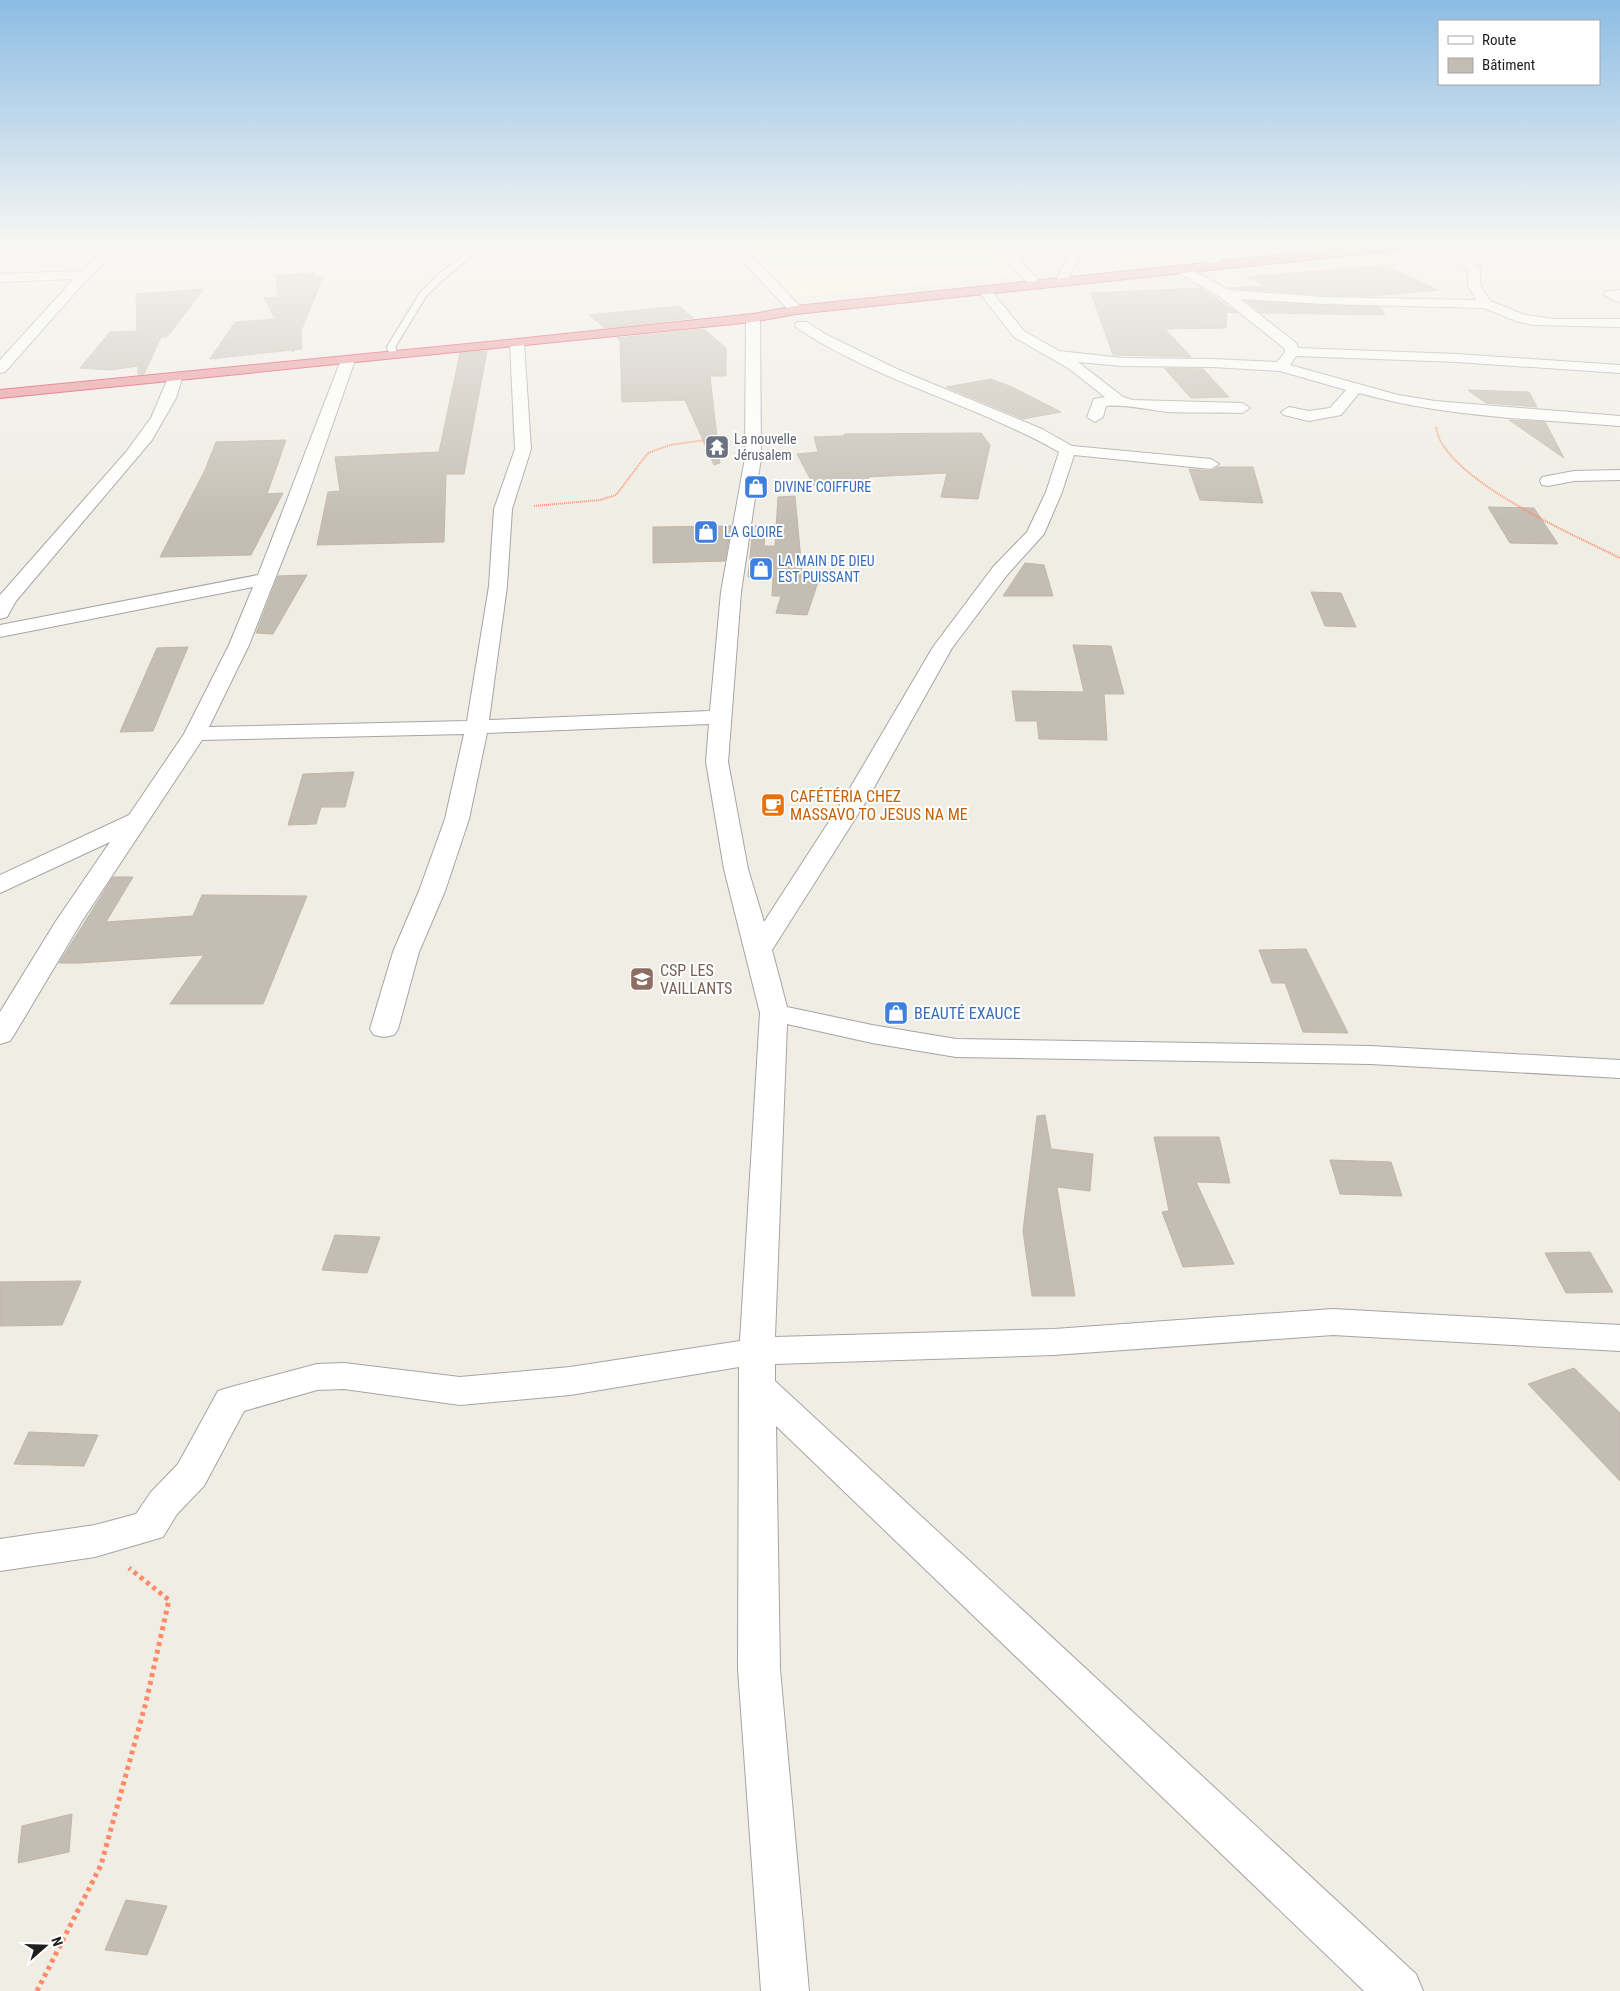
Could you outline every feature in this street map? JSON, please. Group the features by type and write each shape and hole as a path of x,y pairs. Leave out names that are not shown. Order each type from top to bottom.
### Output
{"highway":[{"path":"0,394 584,336"}],"street":[{"path":"0,370 30,336"},
{"path":"753,336 753,458 731,592 717,762 736,868 760,950 774,1013 757,1369 759,1669 785,1991"},
{"path":"818,336 894,373 1036,432 1068,450 1211,464"},
{"path":"1022,336 1073,365 1118,400 1132,404 1168,407 1242,408"},
{"path":"1278,336 1291,346 1292,352 1281,367"},
{"path":"384,1029 406,952 432,890 457,819 477,727 498,586 503,509 523,449 517,343"},
{"path":"1292,352 1457,358 1620,369"},
{"path":"1054,355 1122,362 1212,363 1281,367 1396,399 1435,406 1620,421"},
{"path":"0,1035 69,921 195,734 239,645 348,360"},
{"path":"0,613 7,599 126,462 155,424 171,396 175,378"},
{"path":"1290,412 1309,416 1336,412 1339,405 1350,398 1356,388"},
{"path":"1095,417 1099,402 1118,400"},
{"path":"1620,411 1615,410 1620,417"},
{"path":"760,950 855,800 943,647 1000,571 1035,534 1054,492 1068,450"},
{"path":"1548,481 1574,476 1620,476"},
{"path":"0,631 265,579"},
{"path":"195,734 477,727 721,717"},
{"path":"0,885 138,819"},
{"path":"774,1013 872,1034 956,1048 1370,1055 1620,1068"},
{"path":"0,1555 95,1541 148,1526 164,1503 191,1475 231,1401 317,1377 344,1376 460,1390 757,1369 1054,1342 1333,1322 1620,1338"},
{"path":"757,1369 1399,1991"}],"lane":[{"path":"394,355 391,347 398,336"}],"path":[{"path":"1435,406 1437,435 1462,468 1500,496 1620,558"},
{"path":"503,509 600,500 616,495 648,453 670,445 753,434"},
{"path":"37,1991 101,1865 146,1702 169,1600 95,1541"}],"building":[{"path":"107,336 168,336 161,337 144,374 138,374 138,366 110,370 80,368"},
{"path":"226,336 301,336 302,349 294,350 293,352 291,350 210,359"},
{"path":"637,336 712,336 726,348 726,376 710,376 720,463 714,465 685,400 622,402 620,340 617,338"},
{"path":"1106,336 1171,336 1191,357 1113,355"},
{"path":"487,351 464,474 446,474 444,542 317,545 328,492 340,491 335,457 439,452 460,353"},
{"path":"1164,368 1203,369 1229,397 1191,398"},
{"path":"991,379 1012,387 1061,412 1023,419 946,387"},
{"path":"1468,390 1529,392 1537,407 1486,403"},
{"path":"1509,420 1545,422 1564,458"},
{"path":"981,433 990,445 978,499 941,497 947,473 868,477 871,484 814,486 797,454 818,452 814,437 843,436 845,434"},
{"path":"286,440 267,494 283,493 251,555 160,557 205,470 216,442"},
{"path":"1218,467 1253,467 1263,503 1200,500 1189,469 1211,471"},
{"path":"795,496 803,582 818,582 807,615 776,613 781,596 772,596 773,577 748,577 753,526 766,526 764,546 775,546 778,497"},
{"path":"1488,507 1534,508 1558,544 1510,543"},
{"path":"731,526 725,561 653,563 653,527"},
{"path":"1025,563 1044,565 1053,596 1003,596"},
{"path":"307,575 273,634 256,633 278,576"},
{"path":"1311,592 1341,593 1356,627 1325,626"},
{"path":"1073,645 1111,646 1124,694 1104,694 1107,740 1039,739 1037,721 1016,721 1012,691 1084,692"},
{"path":"188,647 153,731 120,732 157,648"},
{"path":"354,772 345,807 321,807 316,824 288,825 303,774"},
{"path":"113,877 133,877 106,922 193,916 202,895 307,896 263,1004 170,1004 204,955 59,963"},
{"path":"1306,949 1348,1033 1303,1032 1285,983 1272,983 1259,950"},
{"path":"1045,1115 1051,1149 1093,1154 1090,1191 1057,1187 1075,1296 1032,1296 1023,1231 1037,1116"},
{"path":"1154,1137 1219,1137 1230,1183 1196,1182 1234,1264 1183,1267 1162,1212 1169,1211"},
{"path":"1330,1160 1391,1162 1402,1196 1340,1194"},
{"path":"335,1235 380,1237 367,1273 322,1270"},
{"path":"1590,1252 1613,1292 1566,1293 1545,1253"},
{"path":"81,1281 62,1325 0,1326 0,1282"},
{"path":"1574,1368 1620,1413 1620,1481 1528,1384"},
{"path":"29,1432 98,1435 84,1466 14,1464"},
{"path":"72,1814 69,1852 18,1863 22,1826"},
{"path":"126,1900 167,1906 147,1955 105,1950"}],"place":[{"name":"La nouvelle Jérusalem","path":"717,447"},
{"name":"DIVINE COIFFURE","path":"756,487"},
{"name":"LA GLOIRE","path":"706,532"},
{"name":"LA MAIN DE DIEU EST PUISSANT","path":"761,569"},
{"name":"CAFÉTÉRIA CHEZ MASSAVO TO JESUS NA ME","path":"773,805"},
{"name":"CSP LES VAILLANTS","path":"642,979"},
{"name":"BEAUTÉ EXAUCE","path":"896,1013"}]}
